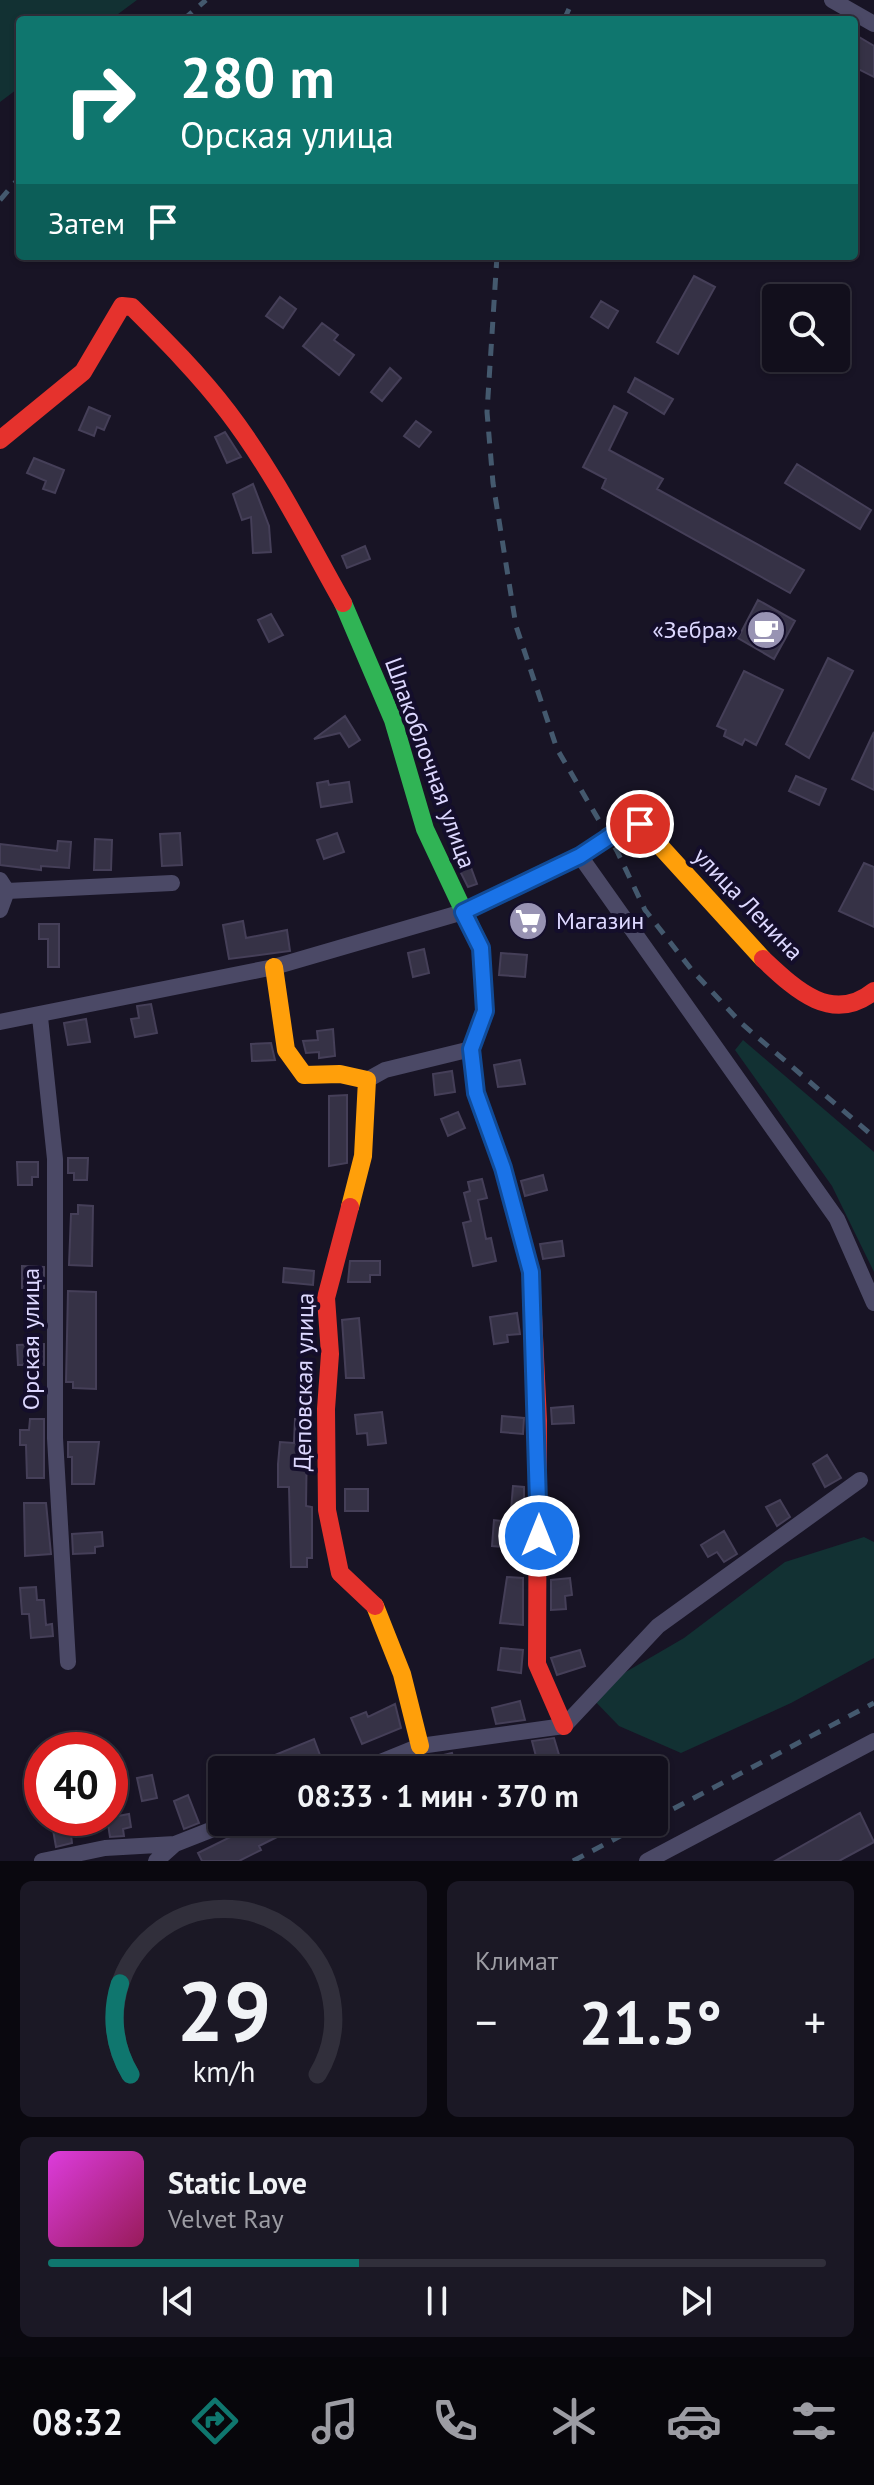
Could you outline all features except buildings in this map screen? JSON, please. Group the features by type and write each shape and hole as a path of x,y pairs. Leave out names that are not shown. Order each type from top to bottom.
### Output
{"street":[{"path":"832,0 874,24"},
{"name":"Шлакоблочная улица","path":"0,440 83,372 122,306 132,307 229,413 294,514 350,617 393,720 425,829 481,948 485,1011 471,1049 476,1093 503,1168 531,1272 538,1421 537,1664 564,1726"},
{"name":"улица Ленина","path":"580,856 621,829 640,824 771,967 805,995 823,1004 847,1007 874,991"},
{"path":"0,1022 40,1017 274,967 463,912 580,856 837,1219 874,1303"},
{"path":"0,910 4,885 172,883"},
{"path":"274,967 286,1050 304,1075 340,1074 367,1080 385,1070 471,1049"},
{"name":"Орская улица","path":"40,1017 55,1159 55,1438 68,1662"},
{"name":"Деповская улица","path":"367,1080 363,1156 326,1298 330,1354 326,1409 327,1510 340,1573 373,1602 402,1674 420,1746"},
{"path":"395,1756 420,1746 564,1726 658,1626 786,1537 860,1480"},
{"path":"647,1861 874,1741"},
{"path":"42,1861 105,1848 175,1844 208,1831"},
{"path":"156,1861 175,1844"}],"green space":[{"path":"0,0 137,0 115,16 16,16 16,90 0,102"},
{"path":"743,1040 874,1152 874,1272 832,1186 735,1050"},
{"path":"864,1537 874,1542 874,1658 791,1703 681,1753 619,1726 588,1694 684,1638 785,1562"}],"railway":[{"path":"188,16 206,0"},
{"path":"566,16 573,0"},
{"path":"0,200 16,182"},
{"path":"497,260 487,412 493,483 516,626 557,749 617,851 645,910 691,969 741,1023 874,1137"},
{"path":"668,1812 874,1703"},
{"path":"573,1861 620,1836"}],"traffic: fast":[{"path":"343,603 393,720 425,829 481,948 485,1011 471,1049 476,1093 503,1168 520,1230"}],"traffic: slow":[{"path":"463,912 580,856 621,829 640,824 763,959"},
{"path":"274,967 286,1050 304,1075 340,1074 367,1080 363,1156 350,1207"},
{"path":"375,1606 402,1674 420,1746"}],"traffic: jam":[{"path":"0,440 83,372 122,306 132,307 194,371 244,435 289,506 343,603"},
{"path":"763,959 801,991 829,1004 843,1005 858,1001 874,991"},
{"path":"350,1207 326,1298 330,1354 326,1409 327,1510 340,1573 375,1606"},
{"path":"520,1230 531,1272 538,1421 537,1664 564,1726"}],"place":[{"name":"«Зебра»","path":"766,630"},
{"name":"Магазин","path":"528,921"}],"route":[{"path":"539,1536 538,1421 531,1272 503,1168 476,1093 471,1049 485,1011 481,948 463,912 580,856 621,829 640,824"}]}
